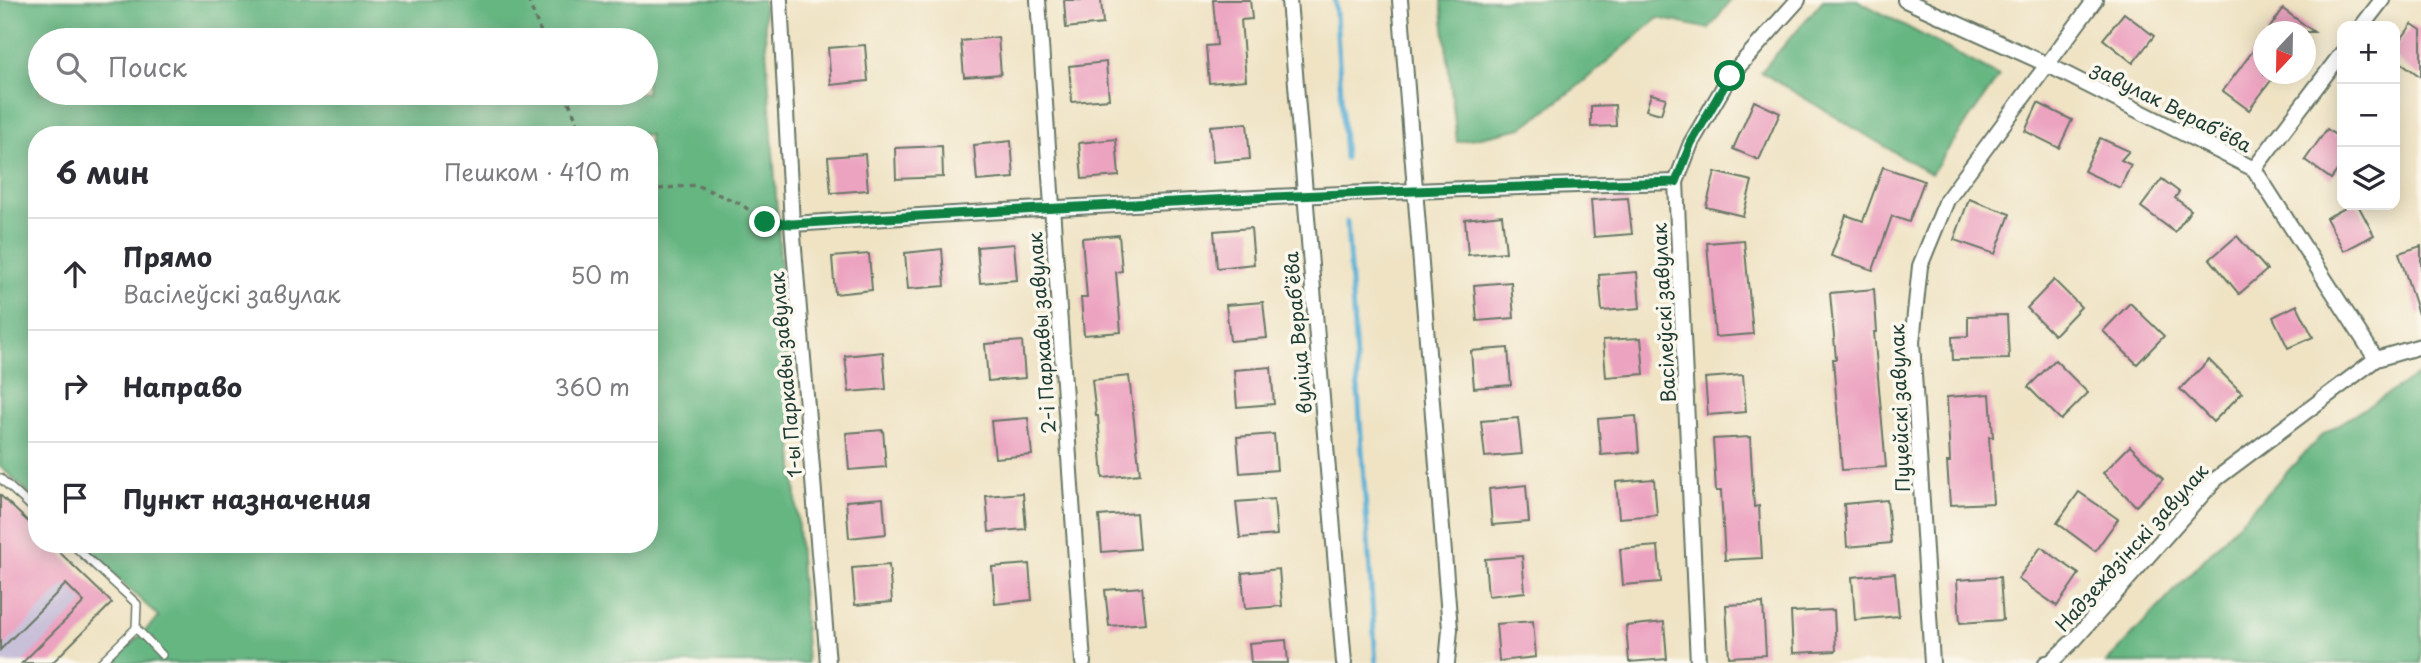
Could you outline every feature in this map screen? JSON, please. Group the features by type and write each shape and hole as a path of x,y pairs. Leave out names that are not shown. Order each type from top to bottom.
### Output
{"street":[{"name":"1-ы Паркавы завулак","path":"780,0 792,224 828,663"},
{"name":"2-і Паркавы завулак","path":"1038,0 1083,663"},
{"name":"вуліца Верабʼёва","path":"1289,0 1343,663"},
{"path":"1400,0 1450,629 1447,663"},
{"name":"Васілеўскі завулак","path":"1698,663 1676,182 1691,143 1730,76 1798,0"},
{"name":"завулак Верабʼёва","path":"1905,0 2046,64 2254,169 2376,359"},
{"name":"Пуцейскі завулак","path":"1932,663 1912,342 1920,266 1947,200 2095,0"},
{"path":"2366,21 2382,0"},
{"path":"2254,169 2337,59"},
{"path":"792,224 1052,207 1416,189 1676,182"},
{"name":"Надзеждзінскі завулак","path":"2046,663 2051,662 2076,639 2216,479 2376,359 2421,346"}],"lane":[{"path":"0,478 28,504"},
{"path":"82,553 137,604 136,628 100,663"},
{"path":"136,628 162,655"}],"path":[{"path":"528,0 539,28"},
{"path":"570,105 579,126"},
{"path":"658,189 696,185 741,204 765,222 792,224"}],"shaded area":[{"path":"0,495 28,521 28,553 48,553 112,603 52,663 0,663"}],"green space":[{"path":"0,0 763,0 807,663 112,663 159,617 91,553 658,553 658,126 28,126 28,492 0,466"},
{"path":"1441,0 1731,0 1709,29 1658,18 1578,86 1522,128 1457,142"},
{"path":"1823,0 1857,0 1999,76 1931,174 1761,72"},
{"path":"2421,373 2421,663 2106,663 2322,435"}],"building":[{"path":"1064,0 1101,0 1103,24 1066,28"},
{"path":"1213,0 1250,0 1252,19 1241,20 1246,80 1209,83 1206,46 1217,45"},
{"path":"2283,9 2299,21 2275,21"},
{"path":"2124,13 2154,36 2133,63 2103,39"},
{"path":"2412,24 2421,30 2421,77 2400,62 2400,41"},
{"path":"998,37 1001,74 964,77 961,41"},
{"path":"865,45 868,81 831,85 828,48"},
{"path":"2253,51 2253,84 2268,84 2249,110 2223,91"},
{"path":"1106,62 1109,99 1072,102 1069,66"},
{"path":"1651,94 1666,98 1661,114 1646,110"},
{"path":"1754,101 1780,113 1759,160 1733,149"},
{"path":"2038,103 2072,120 2059,148 2025,131"},
{"path":"1615,105 1616,126 1591,127 1591,106"},
{"path":"1247,123 1250,159 1213,162 1210,126"},
{"path":"2327,129 2337,136 2337,171 2331,179 2305,160"},
{"path":"2100,138 2129,151 2121,160 2131,165 2120,188 2084,171"},
{"path":"1116,139 1119,176 1082,179 1079,143"},
{"path":"1011,141 1014,178 977,181 974,145"},
{"path":"942,146 943,177 896,179 895,148"},
{"path":"865,154 868,190 831,193 828,157"},
{"path":"1883,167 1924,181 1909,222 1892,216 1873,270 1831,256 1846,215 1863,221"},
{"path":"1715,172 1752,181 1743,216 1706,207"},
{"path":"2162,179 2179,192 2175,198 2191,210 2175,232 2141,207"},
{"path":"1628,198 1632,234 1594,237 1591,200"},
{"path":"1969,199 2010,214 1995,254 1954,240"},
{"path":"2341,210 2361,210 2374,235 2344,251 2326,218"},
{"path":"1502,215 1506,252 1468,255 1465,219"},
{"path":"1251,228 1254,264 1217,268 1214,231"},
{"path":"1119,235 1122,271 1116,272 1121,332 1084,335 1081,298 1087,298 1082,238"},
{"path":"2237,236 2267,270 2239,294 2210,259"},
{"path":"1744,240 1753,334 1715,337 1707,243"},
{"path":"1014,244 1017,280 980,283 977,247"},
{"path":"2421,246 2421,313 2418,314 2399,253"},
{"path":"942,249 945,286 908,289 905,253"},
{"path":"869,254 872,290 835,294 832,257"},
{"path":"1637,272 1640,308 1602,311 1599,275"},
{"path":"2054,280 2081,307 2054,335 2027,308"},
{"path":"1511,282 1514,318 1477,321 1474,285"},
{"path":"1874,289 1877,332 1874,332 1886,467 1842,470 1830,293"},
{"path":"1263,302 1267,338 1230,341 1226,305"},
{"path":"2130,303 2164,336 2137,364 2103,331"},
{"path":"2297,305 2313,337 2288,348 2273,317"},
{"path":"2007,315 2009,359 1953,360 1952,337 1968,336 1968,316"},
{"path":"1641,338 1644,374 1606,377 1603,340"},
{"path":"1022,341 1025,378 988,381 985,344"},
{"path":"1508,348 1511,385 1474,388 1471,351"},
{"path":"883,352 886,389 849,392 845,356"},
{"path":"2055,360 2088,393 2061,420 2028,387"},
{"path":"2209,360 2242,393 2213,422 2180,389"},
{"path":"1271,367 1274,404 1237,407 1234,370"},
{"path":"1743,375 1746,412 1708,415 1705,378"},
{"path":"1129,376 1140,474 1103,478 1092,380"},
{"path":"1990,394 1993,437 1989,437 1993,503 1950,505 1947,397"},
{"path":"1636,416 1639,452 1601,455 1598,419"},
{"path":"1028,418 1032,455 995,458 991,421"},
{"path":"1518,418 1522,454 1485,457 1481,421"},
{"path":"883,430 886,467 849,470 846,433"},
{"path":"1274,434 1277,470 1240,473 1237,437"},
{"path":"1750,437 1754,507 1759,506 1762,558 1725,560 1721,491 1716,491 1713,439"},
{"path":"2130,446 2163,479 2136,506 2103,473"},
{"path":"1654,479 1657,515 1619,518 1616,482"},
{"path":"1526,485 1529,522 1492,525 1489,489"},
{"path":"2079,492 2118,519 2095,551 2057,523"},
{"path":"1023,493 1026,529 989,532 986,496"},
{"path":"0,495 28,521 28,553 60,553 112,603 52,663 22,663 84,602 66,584 0,650"},
{"path":"883,498 886,534 849,538 846,501"},
{"path":"1274,499 1277,535 1240,538 1236,502"},
{"path":"1887,500 1891,543 1847,547 1844,504"},
{"path":"1136,513 1139,549 1102,552 1099,516"},
{"path":"1658,546 1661,582 1623,585 1620,549"},
{"path":"2041,547 2079,574 2057,606 2018,579"},
{"path":"1522,556 1525,592 1488,596 1485,559"},
{"path":"1029,564 1032,600 995,604 992,567"},
{"path":"889,565 892,602 855,605 852,568"},
{"path":"1279,569 1282,606 1245,609 1242,573"},
{"path":"1895,573 1899,616 1855,620 1852,577"},
{"path":"2000,577 2003,620 1960,623 1957,580"},
{"path":"1142,587 1146,623 1109,626 1105,590"},
{"path":"1763,603 1766,655 1729,657 1726,605"},
{"path":"1834,610 1836,651 1793,653 1791,612"},
{"path":"1533,621 1536,657 1499,661 1496,624"},
{"path":"1664,622 1667,659 1629,662 1626,626"},
{"path":"1286,640 1288,663 1251,663 1249,643"}],"waterway":[{"path":"1335,0 1345,158"},
{"path":"1347,222 1376,663"}],"route":[{"path":"765,222 792,224 1052,207 1416,189 1676,182 1691,143 1730,76"}]}
